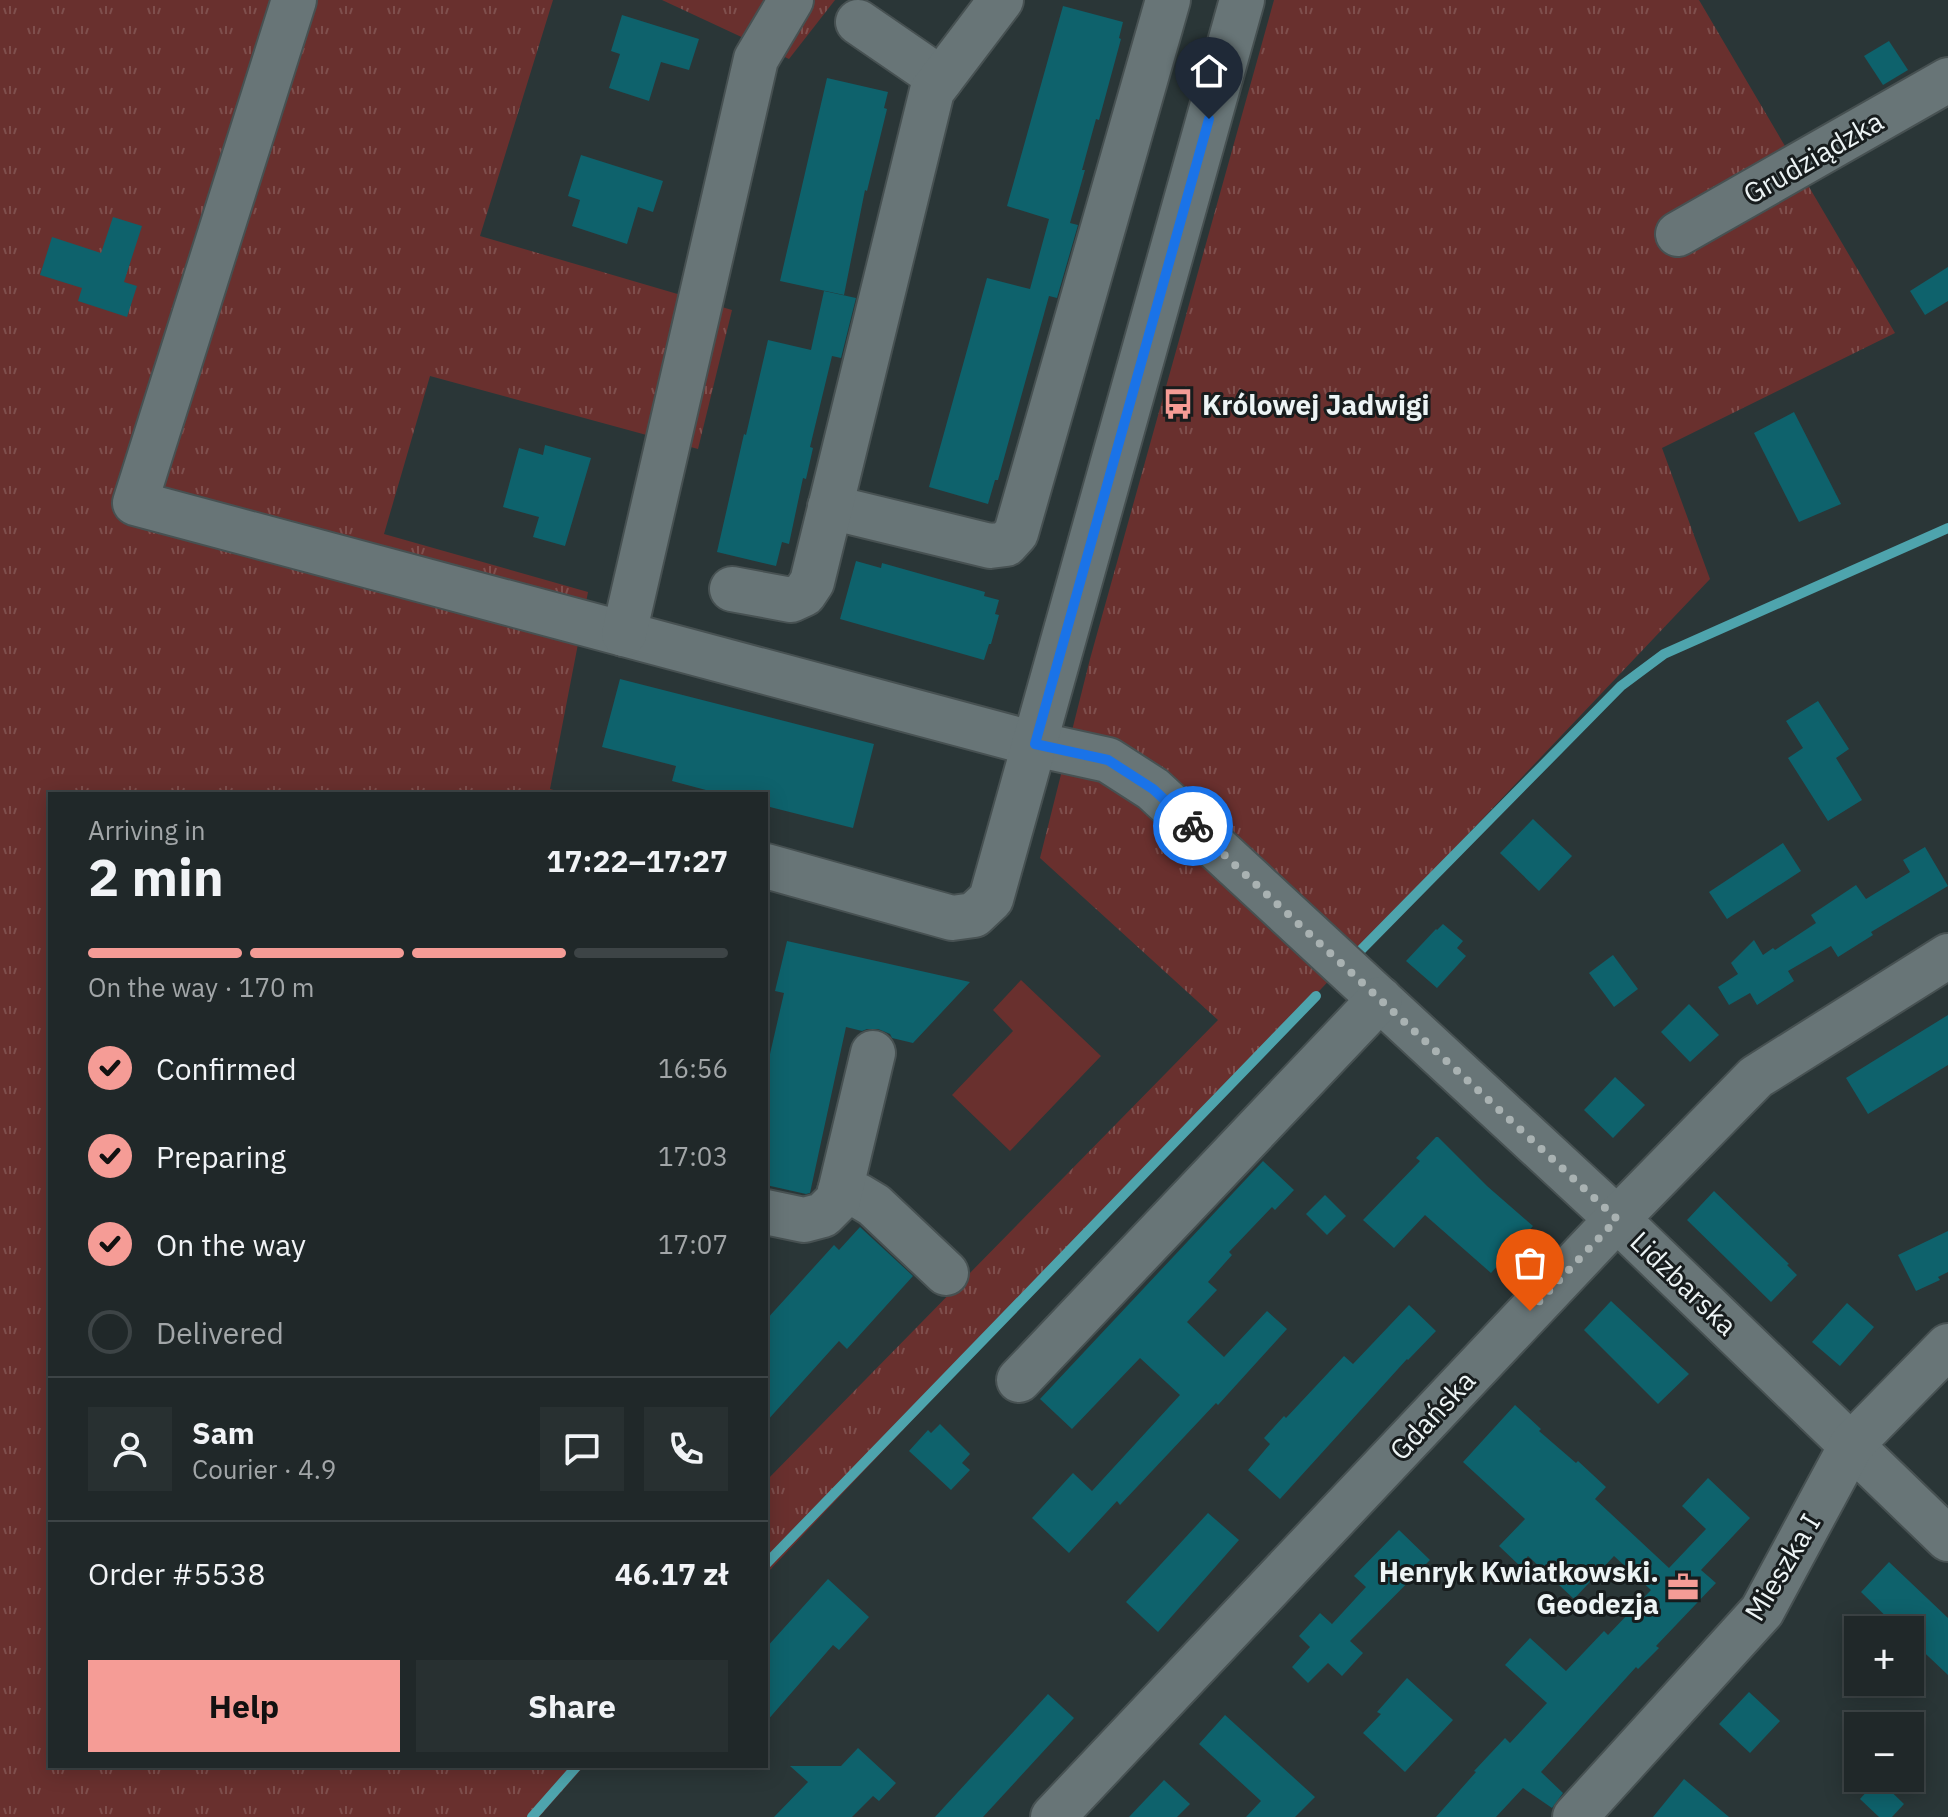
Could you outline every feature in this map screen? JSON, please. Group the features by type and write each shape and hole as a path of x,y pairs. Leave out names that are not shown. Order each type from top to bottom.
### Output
{"street":[{"name":"Lidzbarska","path":"294,0 135,503 1035,744 1108,760 1153,789 1380,999 1617,1219 1948,1539"},
{"path":"624,634 756,59 791,0"},
{"path":"732,589 791,600 804,594 812,582 932,91 1001,0"},
{"path":"830,507 990,546 1006,544 1016,533 1168,0"},
{"path":"768,867 952,918 974,915 991,899 1242,0"},
{"path":"858,22 941,79"},
{"name":"Grudziądzka","path":"1678,234 1948,80"},
{"name":"Gdańska","path":"1053,1817 1617,1219 1756,1077 1948,956"},
{"path":"1019,1380 1380,999"},
{"path":"768,1212 804,1220 823,1215 838,1200 873,1053"},
{"path":"840,1191 859,1196 874,1205 946,1273"},
{"name":"Mieszka I","path":"1575,1817 1762,1611 1852,1444 1948,1346"}],"green space":[{"path":"0,0 553,0 480,236 732,310 698,449 430,376 384,534 588,592 550,789 560,792 48,792 48,1768 582,1768 539,1817 0,1817"},
{"path":"662,0 835,0 789,59"},
{"path":"1274,0 1699,0 1895,333 1662,448 1710,579 768,1572 768,1479 1218,1020 1040,858 1090,659"},
{"path":"1021,980 1101,1056 1010,1151 952,1095 1013,1031 993,1010"}],"building":[{"path":"1063,6 1123,22 1121,39 1082,170 1085,170 1070,223 1078,225 1057,298 1049,296 998,480 995,480 988,504 929,487 987,278 1030,289 1049,219 1007,206"},
{"path":"622,15 699,39 689,70 661,62 649,101 609,88 620,54 611,51"},
{"path":"1889,41 1908,70 1883,85 1864,56"},
{"path":"827,78 888,92 884,108 887,109 865,190 844,295 780,281"},
{"path":"581,155 663,181 653,212 638,207 627,244 572,226 580,200 568,196"},
{"path":"113,217 142,226 124,282 137,286 127,317 78,301 82,288 40,275 52,237 101,253"},
{"path":"1948,267 1948,301 1925,315 1910,291"},
{"path":"824,291 856,298 841,358 832,356 789,544 782,542 776,566 717,552 768,340 811,350"},
{"path":"1794,412 1841,504 1799,522 1754,433"},
{"path":"545,445 591,458 565,546 533,537 539,517 503,507 519,448 543,455"},
{"path":"856,561 881,568 882,563 985,592 984,596 999,600 995,614 999,615 984,660 840,619"},
{"path":"620,679 874,744 853,828 768,807 768,792 713,792 672,781 676,766 602,747"},
{"path":"1818,701 1849,749 1836,758 1862,800 1828,821 1788,758 1803,748 1786,721"},
{"path":"1533,819 1572,856 1539,891 1500,853"},
{"path":"1783,843 1801,871 1727,919 1709,892"},
{"path":"1925,847 1948,886 1871,932 1873,935 1838,957 1831,946 1788,971 1794,981 1757,1005 1750,993 1729,1005 1718,987 1738,974 1731,963 1754,940 1763,955 1773,948 1775,950 1816,923 1811,915 1856,885 1866,899 1910,872 1903,860"},
{"path":"1443,924 1463,941 1457,948 1466,956 1437,988 1406,961"},
{"path":"787,941 970,982 913,1043 892,1038 878,1029 862,1031 846,1027 810,1193 806,1194 768,1185 768,1054 784,993 775,991"},
{"path":"1613,955 1638,989 1614,1007 1589,973"},
{"path":"1689,1004 1719,1035 1690,1062 1661,1032"},
{"path":"1948,1015 1948,1065 1868,1114 1846,1078"},
{"path":"1615,1077 1645,1105 1613,1138 1584,1110"},
{"path":"1436,1137 1533,1226 1491,1273 1425,1215 1394,1248 1363,1220 1420,1161 1416,1158"},
{"path":"1263,1161 1294,1190 1275,1210 1272,1207 1229,1252 1232,1255 1208,1282 1217,1290 1187,1322 1224,1357 1267,1311 1287,1329 1218,1405 1216,1403 1120,1505 1117,1501 1069,1553 1032,1518 1073,1473 1092,1491 1180,1395 1140,1358 1072,1429 1040,1399"},
{"path":"1714,1191 1797,1275 1771,1302 1687,1220"},
{"path":"1325,1195 1346,1216 1327,1235 1306,1214"},
{"path":"860,1227 913,1276 847,1349 839,1341 768,1420 768,1318 834,1245 839,1250"},
{"path":"1948,1231 1948,1272 1938,1277 1940,1280 1916,1291 1898,1255"},
{"path":"1611,1301 1689,1374 1658,1404 1584,1330"},
{"path":"1847,1303 1874,1327 1840,1366 1812,1342"},
{"path":"1409,1305 1436,1331 1280,1499 1248,1470 1270,1444 1264,1438 1344,1356 1353,1364"},
{"path":"1515,1405 1541,1429 1539,1431 1606,1487 1595,1499 1669,1568 1706,1529 1682,1506 1708,1478 1750,1518 1701,1570 1716,1583 1541,1772 1563,1793 1552,1808 1523,1788 1496,1817 1436,1817 1505,1738 1510,1743 1547,1703 1505,1665 1530,1638 1566,1671 1604,1631 1608,1635 1651,1590 1614,1556 1574,1599 1528,1556 1520,1566 1499,1546 1525,1519 1463,1462"},
{"path":"940,1424 970,1454 962,1463 970,1470 951,1490 909,1451 928,1430 931,1433"},
{"path":"1208,1513 1239,1540 1158,1632 1126,1602"},
{"path":"1399,1530 1430,1560 1350,1641 1363,1653 1342,1676 1328,1663 1308,1683 1292,1667 1310,1647 1299,1636 1320,1613 1332,1624 1366,1587 1354,1576"},
{"path":"1889,1562 1948,1618 1948,1675 1924,1652 1924,1616 1886,1616 1861,1592"},
{"path":"828,1579 869,1617 839,1650 833,1645 768,1720 768,1646"},
{"path":"1407,1678 1453,1720 1405,1772 1363,1733"},
{"path":"1749,1692 1780,1721 1750,1753 1719,1724"},
{"path":"1048,1694 1074,1718 983,1817 935,1817"},
{"path":"1225,1715 1315,1797 1295,1817 1246,1817 1261,1801 1199,1744"},
{"path":"858,1748 896,1783 879,1801 873,1796 852,1817 774,1817 808,1782 790,1766 841,1766"},
{"path":"1684,1779 1729,1817 1653,1817"},
{"path":"1164,1780 1190,1804 1177,1817 1129,1817"},
{"path":"1866,1792 1892,1792 1904,1804 1892,1817 1879,1817 1860,1799"}],"waterway":[{"path":"1359,952 1621,686 1664,654 1948,528"},
{"path":"768,1562 1316,996"},
{"path":"532,1817 575,1768"}],"way so far":[{"path":"1193,826 1617,1219 1530,1311"}],"place":[{"name":"Królowej Jadwigi","path":"1178,404"},
{"name":"Henryk Kwiatkowski. Geodezja","path":"1683,1587"}],"route":[{"path":"1193,826 1153,789 1108,760 1035,744 1209,119"}]}
